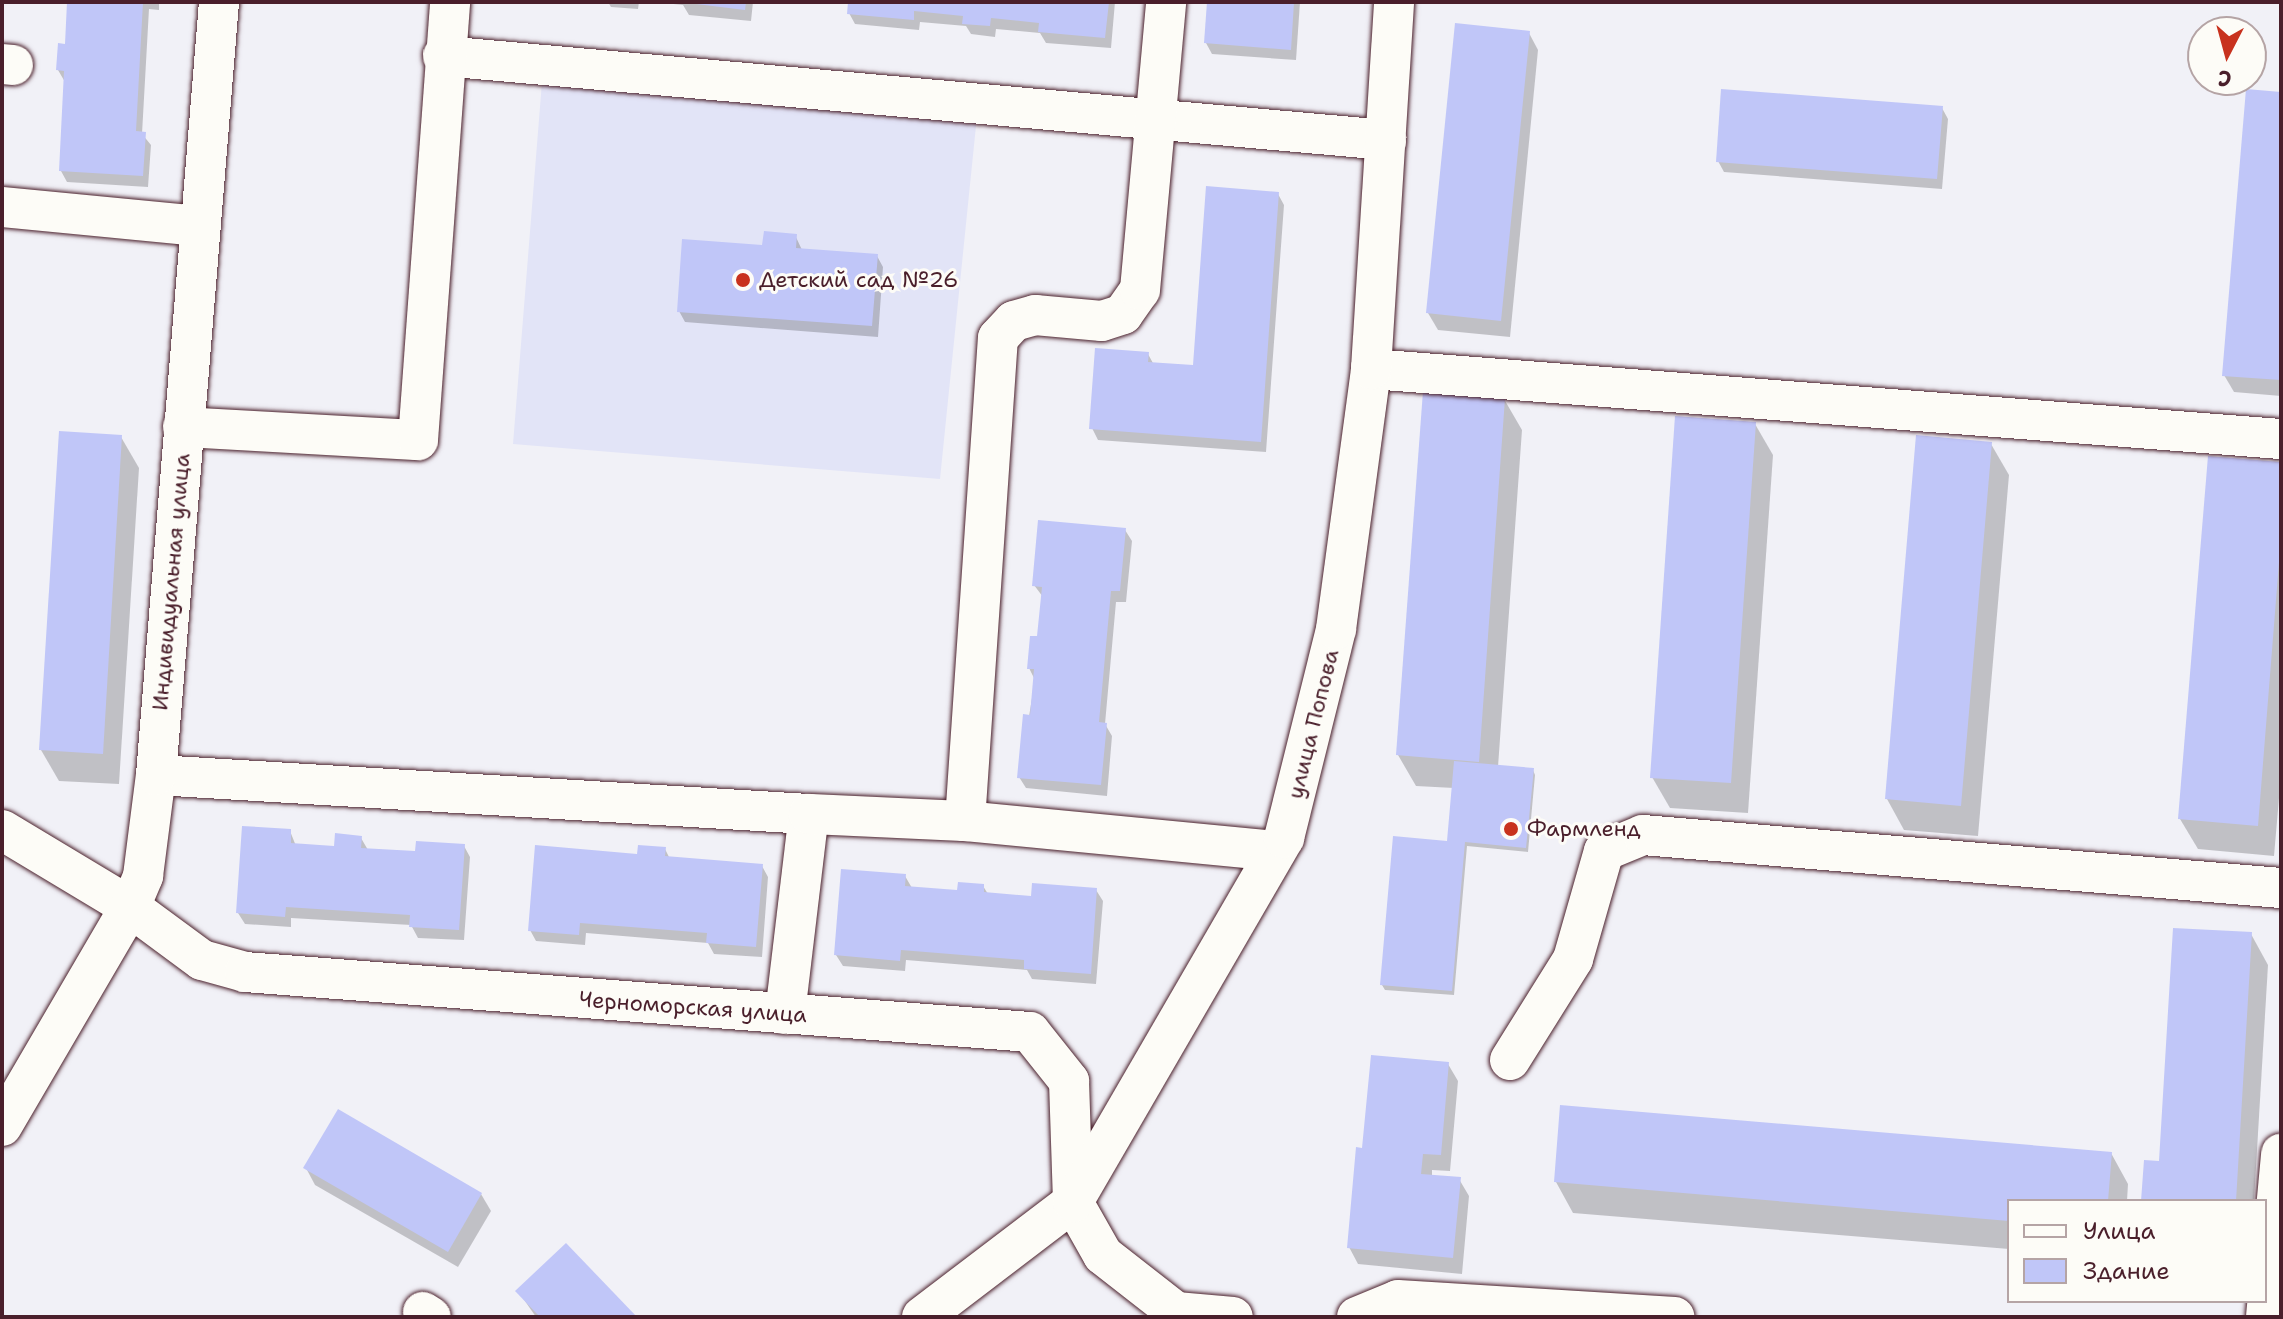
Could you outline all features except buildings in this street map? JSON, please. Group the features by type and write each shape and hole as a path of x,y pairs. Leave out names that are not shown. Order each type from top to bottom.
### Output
{"street":[{"name":"Индивидуальная улица","path":"2,1126 130,907 143,876 156,775 219,2"},
{"path":"183,427 418,440 443,56 450,2"},
{"path":"965,821 998,338 1014,321 1035,315 1102,321 1123,314 1140,290 1166,2"},
{"name":"улица Попова","path":"922,1317 1073,1202 1284,838 1336,629 1371,369 1394,2"},
{"path":"443,56 1386,140"},
{"path":"2,207 200,226"},
{"path":"1371,369 2281,439"},
{"path":"156,775 965,821 1276,851"},
{"path":"785,1014 809,814"},
{"name":"Черноморская улица","path":"2,830 130,907 202,960 245,972 1030,1032 1069,1081 1073,1202 1103,1255 1176,1312 1233,1317"},
{"path":"1510,1060 1573,959 1604,851 1643,835 2281,888"},
{"path":"2266,1317 2281,1154"},
{"path":"1357,1317 1398,1300 1674,1317"}],"shaded area":[{"name":"Детский сад №26","path":"542,82 977,116 940,479 513,444"}],"place":[{"name":"Детский сад №26","path":"743,280"},
{"name":"Фармленд","path":"1511,829"}]}
